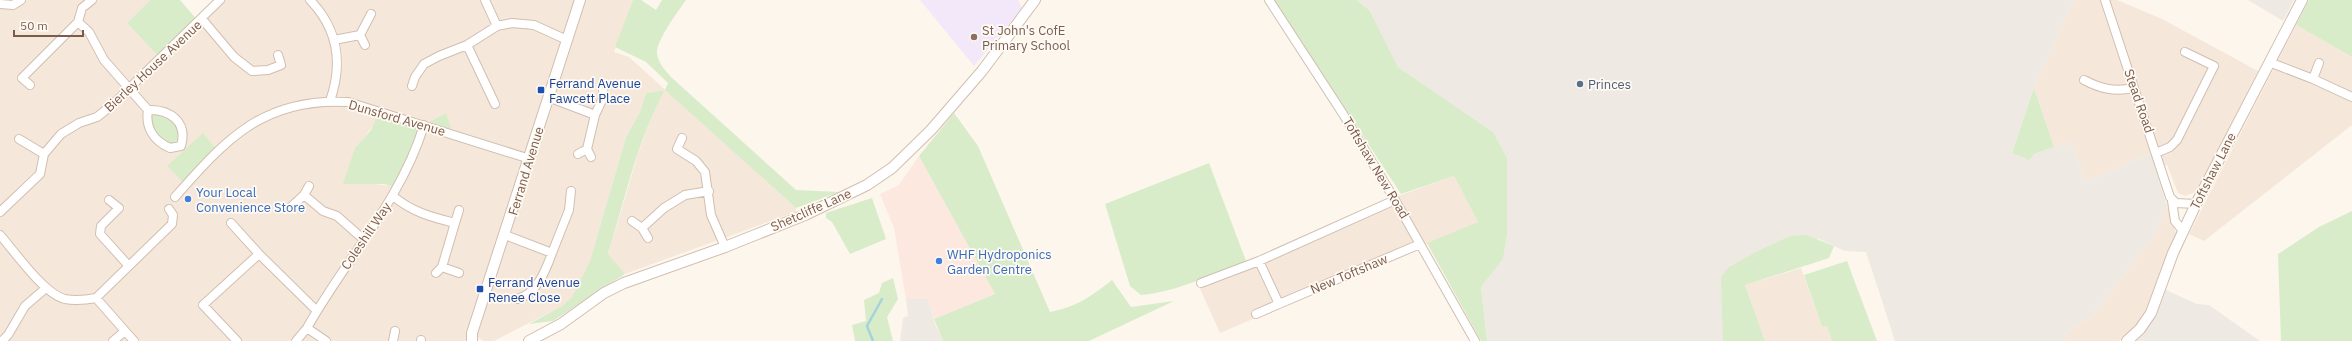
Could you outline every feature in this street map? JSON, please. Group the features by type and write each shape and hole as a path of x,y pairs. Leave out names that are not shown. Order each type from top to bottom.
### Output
{"street":[{"path":"0,4 13,4 21,0"},
{"path":"30,86 22,78 78,22 82,8 92,0"},
{"name":"Bierley House Avenue","path":"0,212 40,174 44,154 61,134 79,123 97,117 130,88 220,0"},
{"path":"310,0 318,9 333,34 337,64 337,82 330,101"},
{"path":"485,0 497,26"},
{"name":"Ferrand Avenue","path":"471,338 530,159 548,97 580,0"},
{"name":"Shetcliffe Lane","path":"528,341 561,324 604,293 624,283 725,247 805,215 867,185 892,168 931,130 982,71 1035,0"},
{"name":"Toftshaw New Road","path":"1269,0 1343,114 1395,200 1475,341"},
{"name":"Stead Road","path":"2105,0 2172,201 2175,221 2183,231"},
{"name":"Toftshaw Lane","path":"2127,341 2140,330 2150,313 2183,231 2196,204 2302,0"},
{"path":"360,35 371,14"},
{"path":"202,19 234,57 252,71 268,70 282,65 278,55"},
{"path":"78,22 89,32 104,60 148,110 149,128 153,137 170,148 181,146 184,137 179,122 167,112 148,110"},
{"path":"412,86 415,77 424,64 439,56 467,45 497,26 512,23 534,25 567,40"},
{"path":"334,40 360,35"},
{"path":"360,35 365,44"},
{"path":"467,45 495,104"},
{"path":"2156,153 2170,147 2177,140 2214,66 2185,52"},
{"path":"2269,62 2312,79 2352,98"},
{"path":"2312,79 2320,63"},
{"path":"2084,80 2106,89 2118,90 2134,88"},
{"path":"578,154 589,153 595,115 606,93"},
{"path":"548,97 595,115"},
{"name":"Dunsford Avenue","path":"175,198 201,168 235,134 256,120 283,109 330,101 348,102 530,159"},
{"name":"Coleshill Way","path":"296,341 307,328 317,310 393,196 405,175 424,125"},
{"path":"682,138 677,149 696,161 705,172 709,191 711,215 725,247"},
{"path":"19,139 44,154"},
{"path":"290,208 304,195 309,186"},
{"path":"516,299 526,301 539,280 572,211 571,191"},
{"path":"642,228 664,208 685,195 709,191"},
{"path":"304,195 324,211 337,216 363,240"},
{"path":"393,196 406,207 421,214 455,223"},
{"path":"109,200 119,208 101,226 100,234 128,265"},
{"path":"1201,283 1259,261 1395,200"},
{"path":"2172,201 2196,204"},
{"path":"0,235 46,288 64,298 82,300 96,298 128,265 172,224 173,215 169,209"},
{"path":"459,210 439,270 459,273"},
{"path":"632,220 642,228 648,238"},
{"path":"232,223 259,254 317,310"},
{"path":"505,235 552,253"},
{"name":"New Toftshaw","path":"1256,314 1420,244"},
{"path":"237,341 203,306 259,254"},
{"path":"1259,261 1279,304"},
{"path":"2,341 8,335 25,306 46,288"},
{"path":"96,298 134,341"},
{"path":"307,328 326,341"},
{"path":"113,341 125,331"},
{"path":"393,341 395,331"}],"shaded area":[{"path":"0,0 150,0 127,23 160,58 220,0 633,0 614,52 629,57 796,208 796,212 625,274 608,255 638,154 653,113 665,90 646,93 640,112 626,137 590,261 572,297 562,306 494,341 483,341 472,333 469,341 0,341","holes":["379,112 398,187 367,183 363,139 376,122","203,134 218,151 167,166 185,151"]},
{"name":"St John's CofE Primary School","path":"920,0 1018,0 1022,8 974,66"},
{"path":"1357,0 2074,0 2034,88 2012,153 2034,154 2070,141 2086,182 2151,153 2167,206 2153,238 2090,318 2069,330 2064,341 1895,341 1866,252 1845,251 1819,239 1758,251 1724,325 1723,341 1487,341 1481,287 1503,259 1507,236 1493,132 1398,67 1370,11"},
{"path":"2074,0 2117,0 2162,19 2258,71 2198,191 2185,196 2178,193 2167,165 2155,168 2151,153 2086,182 2070,141 2054,147 2034,88"},
{"path":"2248,0 2294,0 2283,21"},
{"path":"2296,25 2352,57 2352,125 2204,241 2189,234"},
{"name":"WHF Hydroponics Garden Centre","path":"919,156 995,294 934,319 928,299 906,299 894,228 880,194 899,185"},
{"path":"1454,176 1478,222 1220,333 1196,280 1258,257 1390,199"},
{"path":"2167,206 2176,233 2147,307 2137,324 2119,341 2064,341 2069,330 2090,318 2153,238"},
{"path":"1801,268 1822,327 1827,326 1832,341 1765,341 1745,285"},
{"path":"2166,290 2197,304 2209,305 2260,341 2136,341 2153,320"},
{"path":"906,299 928,299 935,324 943,341 900,341 903,318 908,316"}],"green space":[{"path":"150,0 180,0 199,22 160,58 127,23"},
{"path":"633,0 641,0 656,10 662,0 686,0 668,26 660,41 657,53 660,63 664,69 796,190 839,192 796,208 665,90 668,83 646,62 615,47"},
{"path":"1274,0 1357,0 1370,11 1398,67 1493,132 1507,158 1507,236 1503,259 1481,287 1487,341 1481,341 1427,243 1478,222 1454,176 1401,194"},
{"path":"2309,0 2352,0 2352,57 2296,25"},
{"path":"2034,88 2054,147 2034,154 2029,160 2012,153"},
{"path":"665,90 655,109 639,150 608,254 625,274 553,321 529,324 562,306 572,297 590,261 626,137 640,112 646,93"},
{"path":"148,110 158,110 183,129 176,148 157,141"},
{"path":"379,112 424,125 398,188 384,184 343,184 355,148 371,130"},
{"path":"446,113 453,134 424,125"},
{"path":"954,113 978,146 1050,312 1076,304 1098,291 1112,280 1131,307 1174,301 1089,341 943,341 934,319 995,294 919,156"},
{"path":"203,133 218,151 186,185 167,166"},
{"path":"1209,163 1246,261 1208,277 1181,286 1141,295 1130,286 1105,204"},
{"path":"872,198 886,239 850,254 832,222 826,218 826,213"},
{"path":"2352,211 2352,341 2281,341 2278,254 2319,227"},
{"path":"1806,235 1834,246 1829,258 1745,285 1765,341 1723,341 1721,277 1729,267 1758,251 1790,236"},
{"path":"1847,261 1877,341 1832,341 1827,326 1822,327 1804,275"},
{"path":"893,278 898,299 887,317 893,341 855,341 852,325 866,321 864,300 879,293 882,283"}],"waterway":[{"path":"873,341 867,326 882,299"}],"place":[{"name":"St John's CofE Primary School","path":"974,37"},
{"name":"Princes","path":"1580,84"},
{"name":"Ferrand Avenue Fawcett Place","path":"541,90"},
{"name":"Your Local Convenience Store","path":"188,199"},
{"name":"WHF Hydroponics Garden Centre","path":"939,261"},
{"name":"Ferrand Avenue Renee Close","path":"480,289"}]}
